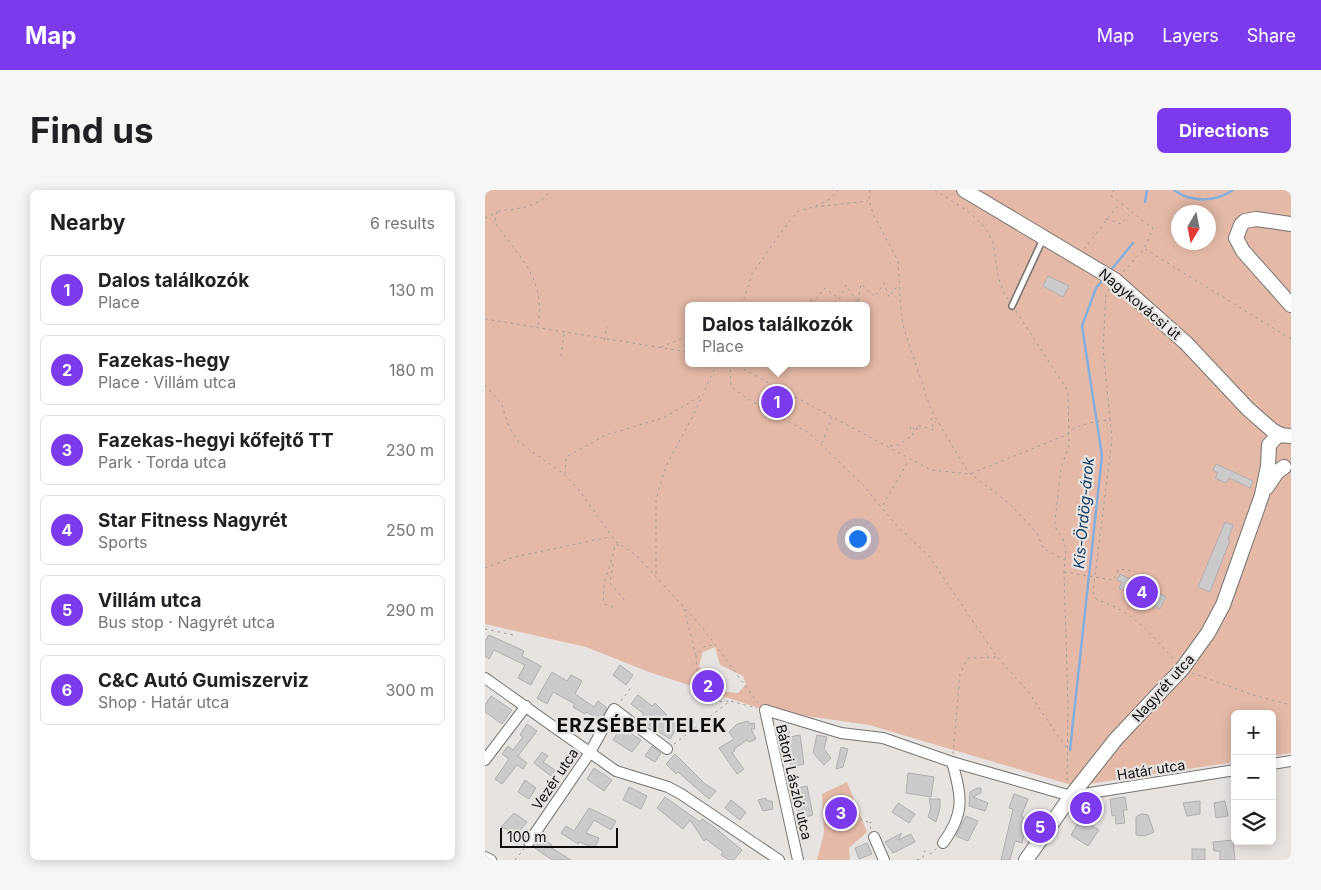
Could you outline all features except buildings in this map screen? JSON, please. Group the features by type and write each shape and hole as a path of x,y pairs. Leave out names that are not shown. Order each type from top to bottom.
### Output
{"street":[{"name":"Nagykovácsi út","path":"965,190 1077,257 1113,283 1187,343 1248,409 1271,430 1286,435"},
{"path":"1291,224 1250,219 1241,225 1237,238 1243,251 1291,305"},
{"name":"Nagykovácsi út","path":"1248,409 1266,437 1268,450"},
{"path":"1286,435 1275,437 1268,450 1276,464 1289,466"},
{"name":"Nagyrét utca","path":"1262,495 1268,450"},
{"name":"Nagyrét utca","path":"1026,860 1071,796 1116,739 1182,669 1197,650 1223,604 1262,495 1270,481 1289,466"},
{"path":"485,678 526,706 589,754 616,771 681,794 779,860"},
{"path":"485,760 526,706"},
{"path":"614,709 667,749"},
{"name":"Vezér utca","path":"529,842 589,754 614,709"},
{"path":"765,710 841,733 883,738 952,762 1071,796"},
{"name":"Bátori László utca","path":"765,710 798,860"},
{"path":"1276,763 1291,761"},
{"path":"943,843 954,826 960,808 959,788 952,762"},
{"name":"Határ utca","path":"1071,796 1231,771"},
{"path":"874,837 884,860"},
{"path":"485,857 491,860"}],"lane":[{"path":"1012,306 1043,238"}],"path":[{"path":"485,218 497,212 516,210 541,201 550,190"},
{"path":"814,207 830,199 838,190"},
{"path":"870,190 869,201 874,216 898,261 904,329 931,410 939,426 970,474 1013,506 1037,533 1043,548 1065,561"},
{"path":"1114,190 1111,196 1126,205 1132,213 1153,228 1144,249 1106,293 1103,327 1112,439 1093,578 1093,592 1096,599 1118,607 1145,626 1182,669 1253,695 1291,705"},
{"path":"743,302 752,274 798,211 814,207 869,201"},
{"path":"1077,257 1120,202"},
{"path":"497,212 495,220 497,225 535,277 541,300 538,329"},
{"path":"1106,219 1121,224 1132,213"},
{"path":"1144,249 1291,339"},
{"path":"858,302 861,284 875,297 884,283 889,297 899,284"},
{"path":"807,302 815,300 825,288 839,299 845,285 857,302"},
{"path":"485,320 564,334 685,352"},
{"path":"604,340 607,326"},
{"path":"561,356 564,334"},
{"path":"660,348 685,337"},
{"path":"656,575 657,501 659,488 666,466 693,416 715,367"},
{"path":"731,367 731,387 769,412 809,433 882,506 898,527 929,556 997,657 1027,690 1068,750"},
{"path":"739,367 889,447 909,460 931,470 970,474 1066,435 1070,431 1092,422 1111,420"},
{"path":"485,386 501,403 510,429 519,442 565,475 579,490 611,536 636,555 656,575 716,644 756,702 765,710"},
{"path":"565,475 567,457 606,435 663,418 701,396"},
{"path":"821,444 832,416"},
{"path":"889,447 898,445 913,435 910,426 917,431 917,425 934,430 931,418 939,426"},
{"path":"1070,431 1069,446 1061,468 1055,521 1057,532 1065,544 1068,750 1066,778 1071,796"},
{"path":"882,506 909,460"},
{"path":"485,568 514,557 611,536"},
{"path":"621,545 615,545 610,583 626,602"},
{"path":"613,561 607,571 602,594 604,604 613,607"},
{"path":"1064,572 1113,580 1119,569 1132,571"},
{"path":"683,607 696,656 698,679 707,686"},
{"path":"485,629 513,636"},
{"path":"696,656 704,647 716,644"},
{"path":"952,762 960,674 968,658 997,657"},
{"path":"614,709 632,686"},
{"path":"713,702 730,701 765,710"},
{"path":"679,740 730,701"},
{"path":"860,820 869,823"},
{"path":"515,860 529,842"},
{"path":"917,860 923,858 924,850 930,854 943,843"}],"shaded area":[{"path":"485,190 1291,190 1291,753 1276,755 1276,710 1231,710 1231,763 1075,786 869,725 765,710 649,672 586,647 485,624","holes":["715,647 720,665 743,676 746,684 738,693 721,691 708,683 699,666 703,652"]},
{"path":"847,782 867,832 849,848 850,860 817,860 824,833 822,794"}],"waterway":[{"name":"Kis-Ördög-árok","path":"1145,202 1147,190"},
{"name":"Kis-Ördög-árok","path":"1174,190 1196,199 1211,199 1233,190"},
{"name":"Kis-Ördög-árok","path":"1111,270 1133,243"},
{"name":"Kis-Ördög-árok","path":"1070,750 1102,456 1082,326 1096,288 1101,282"}],"place":[{"name":"Dalos találkozók","path":"777,402"},
{"name":"Star Fitness Nagyrét","path":"1142,592"},
{"name":"Fazekas-hegy","path":"708,686"},
{"name":"C&C Autó Gumiszerviz","path":"1086,808"},
{"name":"Fazekas-hegyi kőfejtő TT","path":"841,813"},
{"name":"Villám utca","path":"1040,827"}],"district":[{"name":"ERZSÉBETTELEK","path":"642,725"}]}
